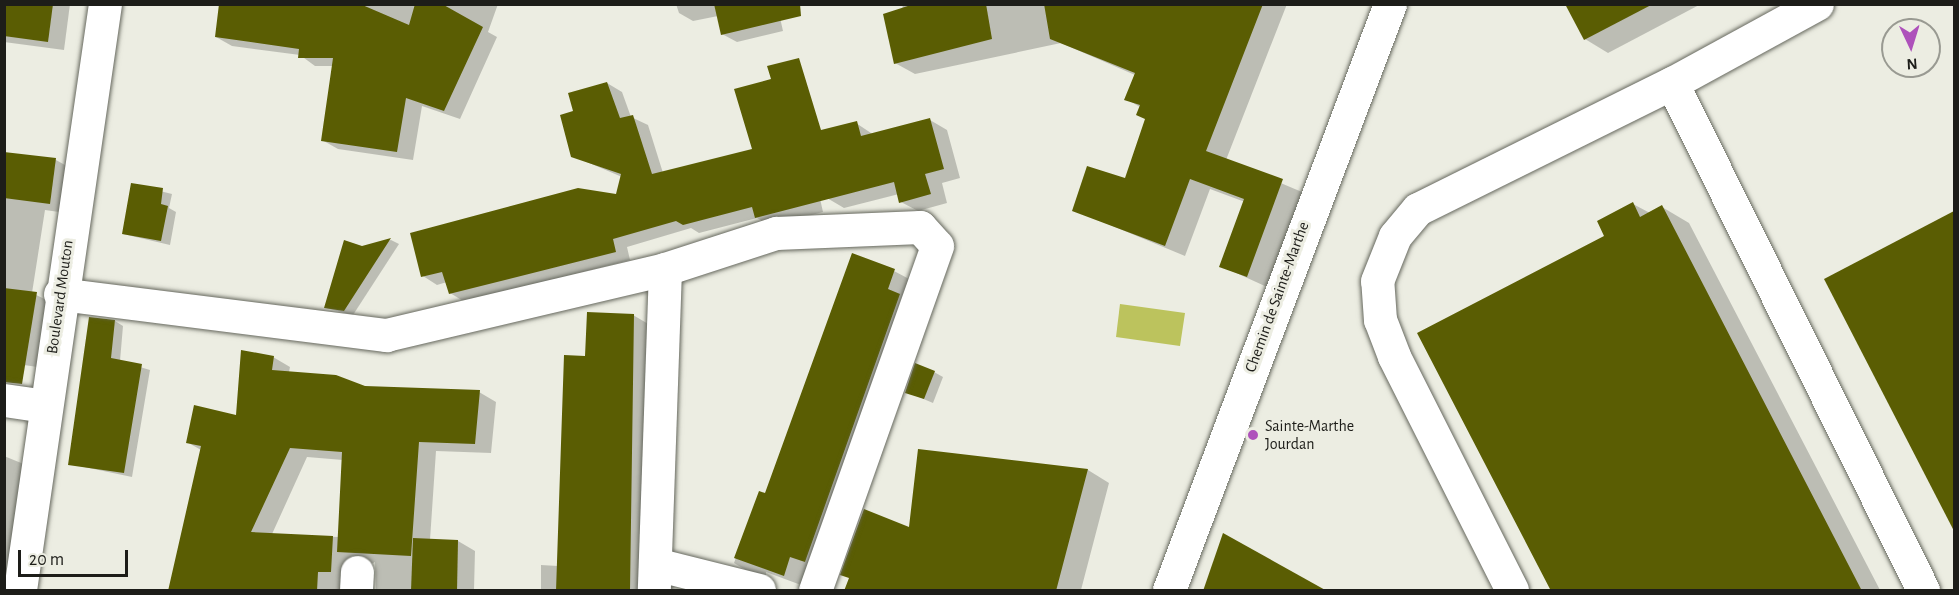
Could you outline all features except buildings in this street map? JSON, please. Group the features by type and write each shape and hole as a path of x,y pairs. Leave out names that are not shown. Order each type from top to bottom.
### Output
{"street":[{"name":"Boulevard Mouton","path":"20,591 60,294 105,4"},
{"name":"Chemin de Sainte-Marthe","path":"1169,591 1390,4"},
{"path":"1512,591 1394,356 1380,320 1377,281 1395,236 1418,209 1672,83 1817,4"},
{"path":"1672,83 1923,591"},
{"path":"60,294 386,335 665,269 776,233 920,227 937,246 815,591"},
{"path":"665,269 657,578 759,591"},
{"path":"4,400 45,406"}],"shaded area":[{"path":"1120,304 1185,313 1180,346 1116,337"}],"place":[{"name":"Sainte-Marthe Jourdan","path":"1253,435"}]}
